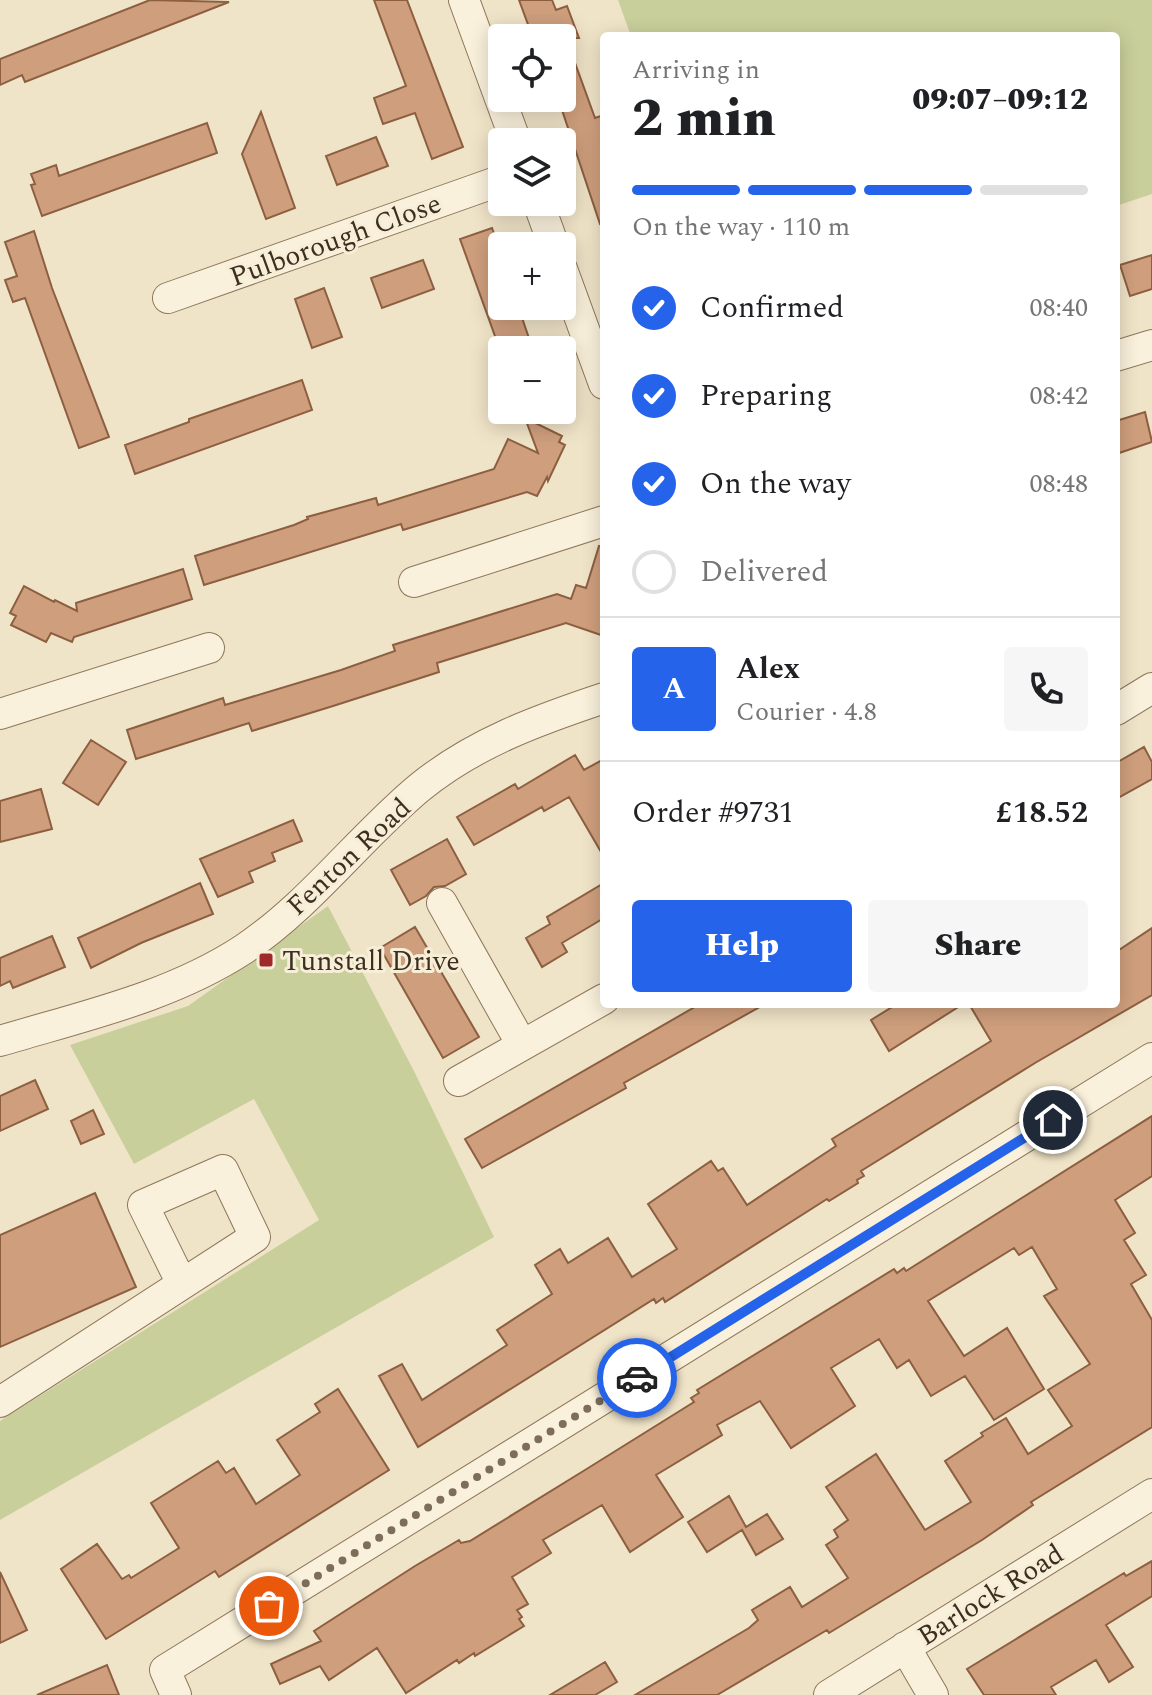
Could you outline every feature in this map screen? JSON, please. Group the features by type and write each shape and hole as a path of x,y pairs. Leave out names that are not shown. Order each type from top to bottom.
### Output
{"street":[{"path":"464,0 511,128"},
{"name":"Pulborough Close","path":"168,298 488,185"},
{"path":"576,307 600,373"},
{"path":"1120,355 1152,345"},
{"path":"414,582 600,522"},
{"path":"0,714 209,648"},
{"path":"1120,708 1152,688"},
{"name":"Fenton Road","path":"0,1041 133,1001 197,976 246,948 290,911 419,788 468,753 527,724 600,699"},
{"path":"442,903 522,1045"},
{"path":"459,1081 600,1001"},
{"path":"170,1683 1152,1058"},
{"path":"2,1396 76,1338 146,1307 182,1284"},
{"name":"Barlock Road","path":"829,1695 1152,1494"},
{"path":"905,1647 933,1695"}],"green space":[{"path":"618,0 1152,0 1152,194 1120,205 1120,32 630,32"},
{"path":"328,906 415,1073 494,1237 0,1520 0,1421 319,1220 254,1099 134,1164 70,1045 188,1006"}],"building":[{"path":"150,0 229,2 25,82 22,75 0,85 0,59"},
{"path":"374,0 407,0 463,147 432,159 415,113 383,124 374,98 406,86"},
{"path":"519,0 552,0 556,10 567,6 574,24 528,24"},
{"path":"576,66 595,118 600,116 600,224 576,152 576,128 568,128 563,112 576,112"},
{"path":"261,112 295,208 266,219 242,154"},
{"path":"207,123 217,153 42,216 31,185 35,184 31,174 56,165 59,176"},
{"path":"376,137 388,166 337,185 326,156"},
{"path":"492,228 493,232 488,232 488,317 460,239"},
{"path":"34,231 52,288 109,437 79,448 25,298 13,302 5,280 17,276 5,242"},
{"path":"1152,255 1152,289 1130,296 1120,265"},
{"path":"423,260 434,289 382,308 371,278"},
{"path":"324,288 342,337 312,348 295,299"},
{"path":"489,320 523,320 528,336 495,336"},
{"path":"302,380 312,410 135,474 125,445"},
{"path":"1145,412 1152,442 1120,453 1120,420"},
{"path":"527,424 537,424 562,436 559,442 565,445 548,481 547,477 537,496 527,492 403,530 401,524 204,585 195,556 294,525 307,517 376,498 378,505 494,469 508,439 538,453"},
{"path":"600,546 600,635 566,623 437,663 439,672 333,706 252,731 249,723 136,759 127,730 223,698 225,705 341,670 395,651 393,645 557,594 571,599 576,585 586,588"},
{"path":"183,569 192,599 74,637 72,642 51,633 46,642 11,625 16,616 10,613 24,586 77,611 76,603"},
{"path":"91,740 126,762 98,805 63,783"},
{"path":"1144,747 1152,762 1152,779 1120,797 1120,761"},
{"path":"575,755 584,770 600,761 600,850 569,797 544,811 542,807 474,845 457,817 515,784 518,789"},
{"path":"41,789 52,829 0,842 0,801"},
{"path":"293,820 302,841 272,853 275,861 249,872 253,882 218,897 200,859"},
{"path":"447,839 466,874 445,886 434,887 410,905 391,870"},
{"path":"200,883 213,914 141,943 91,968 78,938"},
{"path":"600,885 600,920 562,943 567,952 542,967 526,938 550,924 547,917"},
{"path":"415,927 479,1037 443,1058 380,948"},
{"path":"1152,928 1152,995 861,1171 864,1176 857,1180 858,1183 829,1201 827,1199 665,1302 663,1298 656,1303 654,1299 418,1447 379,1376 402,1364 422,1400 507,1345 497,1330 552,1294 535,1265 560,1249 568,1263 608,1238 632,1277 677,1249 648,1204 711,1161 718,1171 723,1168 747,1205 836,1146 832,1139 991,1041 971,1008 1120,1008 1120,949"},
{"path":"52,936 65,967 13,988 10,981 0,986 0,958"},
{"path":"693,1008 758,1008 624,1083 626,1088 482,1168 465,1139"},
{"path":"890,1008 957,1008 889,1051 871,1020"},
{"path":"35,1080 48,1109 0,1131 0,1096"},
{"path":"93,1110 104,1134 81,1144 71,1121"},
{"path":"1152,1116 1152,1176 1115,1200 1135,1233 1124,1240 1146,1275 1131,1284 1152,1320 1152,1427 1031,1502 1033,1505 982,1540 829,1633 827,1630 717,1695 635,1695 749,1628 758,1620 752,1610 790,1587 802,1607 848,1578 826,1545 838,1537 834,1530 848,1520 826,1487 876,1454 925,1530 971,1502 945,1461 983,1436 981,1433 1006,1418 1028,1454 1072,1426 1048,1390 1090,1364 1044,1296 1057,1289 1032,1247 1019,1255 1014,1248 928,1301 964,1356 1007,1328 1044,1389 994,1420 965,1376 931,1396 909,1360 897,1368 879,1339 831,1368 855,1406 791,1448 760,1401 717,1425 722,1435 656,1475 683,1517 630,1552 602,1505 543,1540 551,1553 512,1577 528,1604 517,1610 524,1626 475,1656 474,1653 459,1663 457,1660 406,1693 377,1648 329,1680 320,1666 280,1684 271,1664 321,1641 314,1631 459,1540 461,1543 470,1541 694,1402 691,1398 699,1393 697,1390 894,1269 897,1273 904,1268 906,1271"},
{"path":"95,1193 136,1287 0,1347 0,1235"},
{"path":"338,1389 389,1470 219,1577 215,1571 106,1639 61,1569 97,1544 122,1579 129,1575 131,1578 179,1548 151,1503 218,1461 226,1473 234,1468 256,1504 300,1475 277,1440 320,1412 315,1404"},
{"path":"729,1496 746,1527 767,1514 783,1539 756,1555 742,1530 707,1552 688,1522"},
{"path":"1152,1561 1152,1596 1106,1625 1133,1667 1109,1682 1096,1660 1051,1687 1056,1695 984,1695 967,1669 1124,1573 1126,1576"},
{"path":"0,1572 27,1630 0,1643"},
{"path":"605,1662 617,1682 595,1695 550,1695"},
{"path":"107,1665 119,1695 37,1695"}],"way so far":[{"path":"269,1606 637,1378"}],"place":[{"name":"Tunstall Drive","path":"266,960"}],"route":[{"path":"637,1378 1053,1120"}]}
